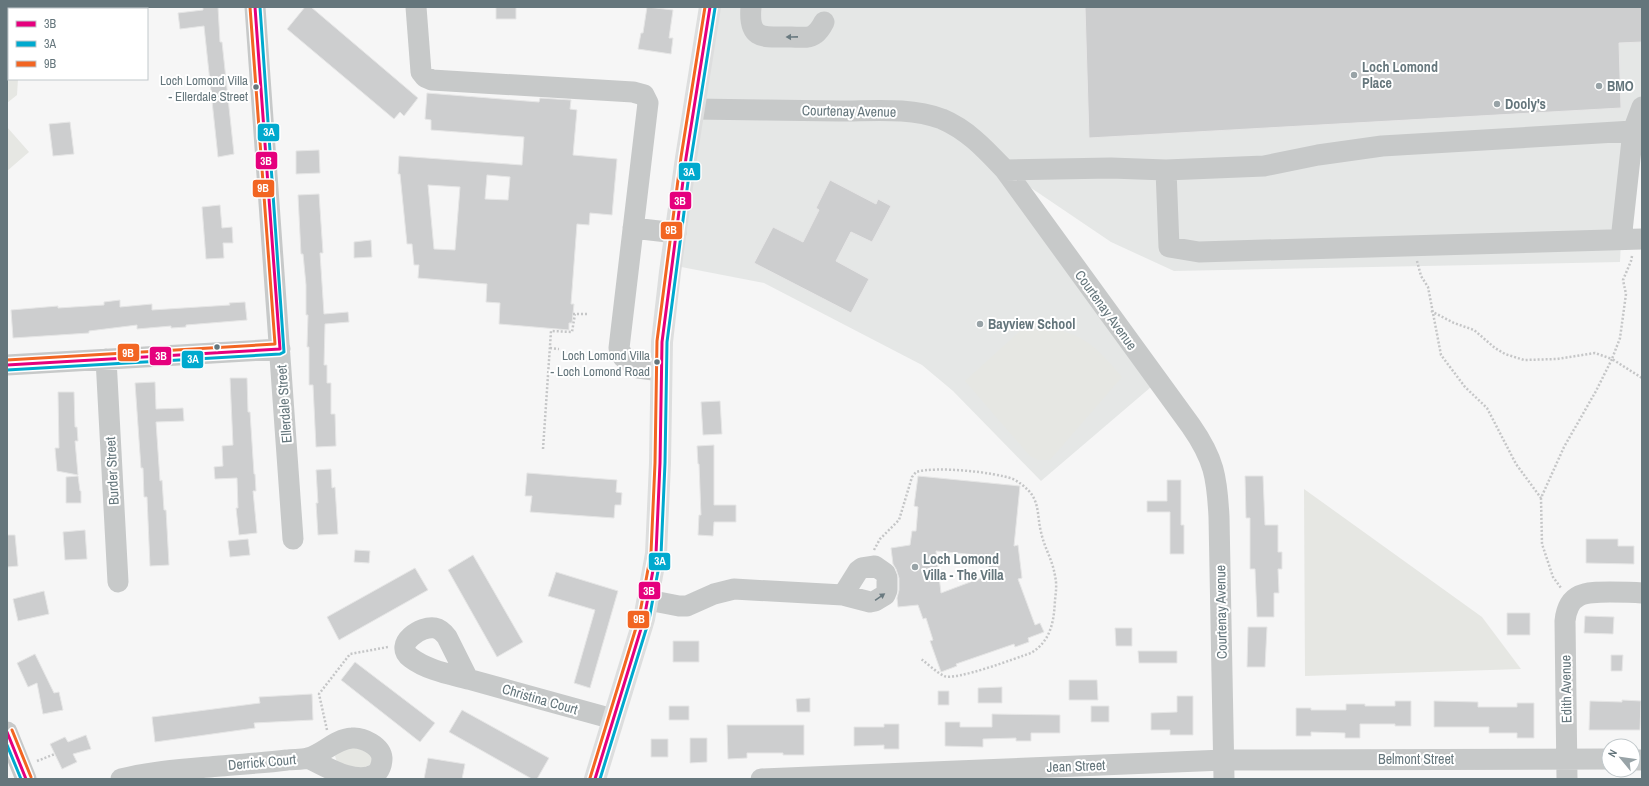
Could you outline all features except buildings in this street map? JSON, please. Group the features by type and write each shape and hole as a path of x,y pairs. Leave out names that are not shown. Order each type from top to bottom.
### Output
{"main road":[{"path":"595,779 636,649 648,600 657,544 662,342 676,233 710,7"}],"street":[{"name":"Ellerdale Street","path":"255,7 293,538"},
{"path":"416,7 421,72 425,77 432,80 633,92 644,95 648,102 619,348 623,357 638,368 662,371"},
{"path":"751,7 750,22 752,27 757,33 766,37 811,36 818,32 824,22"},
{"path":"1166,170 1169,247 1199,252 1632,240 1633,131 1642,107"},
{"name":"Courtenay Avenue","path":"694,109 887,111 926,114 942,119 958,127 973,138 1004,170 1191,426 1203,443 1211,461 1216,479 1219,517 1224,769"},
{"path":"1004,170 1111,168 1166,170 1264,166 1318,155 1382,146 1633,131"},
{"path":"633,228 676,233"},
{"path":"7,365 280,349"},
{"name":"Burder Street","path":"106,359 118,582"},
{"path":"648,600 679,606 687,606 714,594 734,589 843,595 870,602 875,601 885,594 888,584 885,573 874,566 868,566 858,571 843,595"},
{"path":"1571,601 1581,594 1592,592 1642,592"},
{"name":"Edith Avenue","path":"1567,769 1565,621 1566,611 1571,601"},
{"path":"405,644 408,638 429,627 440,630 447,637 468,679"},
{"name":"Christina Court","path":"405,644 405,650 409,657 429,668 613,719"},
{"path":"7,732 26,779"},
{"name":"Derrick Court","path":"121,779 150,773 308,758 344,740 353,738 369,742 382,756 382,763 378,772 371,778 357,779 342,775 308,758"},
{"name":"Belmont Street","path":"1224,769 1567,769 1601,761"},
{"name":"Jean Street","path":"761,779 1224,769"}],"path":[{"path":"1571,601 1553,577 1542,544 1541,498 1564,447 1612,360 1621,332 1626,294 1623,280 1631,261 1632,240"},
{"path":"1412,245 1421,276 1428,288 1431,310 1441,355 1465,387 1487,408 1516,464 1541,498"},
{"path":"1431,310 1454,323 1474,330 1495,348 1505,354 1524,360 1557,359 1595,354 1612,360 1642,378"},
{"path":"543,449 551,331 572,332 574,314 587,314"},
{"path":"550,348 559,349"},
{"path":"868,566 877,544 899,520 912,477 916,472 941,470 977,472 1007,477 1020,483 1033,495 1038,508 1041,532 1056,576 1055,615 1052,626 1044,642 1031,653 974,672 950,676 942,674 921,659"},
{"path":"331,746 319,694 350,654 405,644"}],"shaded area":[{"path":"710,7 1642,7 1642,107 1621,240 1620,262 1174,271 1111,242 1006,171 1158,381 1041,481 953,391 922,365 764,283 671,265"},
{"path":"7,49 8,80 18,80 17,95 7,103"},
{"path":"7,127 29,152 7,171"},
{"path":"1036,326 1065,332 1085,341 1103,356 1122,377 1050,460 1038,460 1030,456 965,381 1020,331"},
{"path":"1304,489 1482,617 1521,669 1305,676"},
{"path":"354,746 371,752 374,763 358,770 337,762 335,756 338,751"}],"transit line":[{"name":"9B","path":"7,360 275,344 250,7"},
{"name":"3B","path":"7,365 280,349 255,7"},
{"name":"3A","path":"7,370 280,354 284,352 260,7"},
{"name":"9B","path":"590,778 639,618 651,553 655,463 657,341 681,157 705,7"},
{"name":"3B","path":"595,779 644,619 656,554 660,463 662,342 686,158 710,7"},
{"name":"3A","path":"600,779 649,620 661,555 665,463 667,342 691,159 715,8"},
{"name":"9B","path":"12,730 31,777"},
{"name":"3B","path":"7,732 26,779"},
{"name":"3A","path":"7,745 21,779"}],"place":[{"name":"Loch Lomond Place","path":"1354,75"},
{"name":"BMO","path":"1599,86"},
{"name":"Loch Lomond Villa - Ellerdale Street","path":"256,87"},
{"name":"Dooly's","path":"1497,104"},
{"name":"Bayview School","path":"980,324"},
{"name":"Loch Lomond Villa - Loch Lomond Road","path":"657,362"},
{"name":"Loch Lomond Villa - The Villa","path":"915,567"}]}
